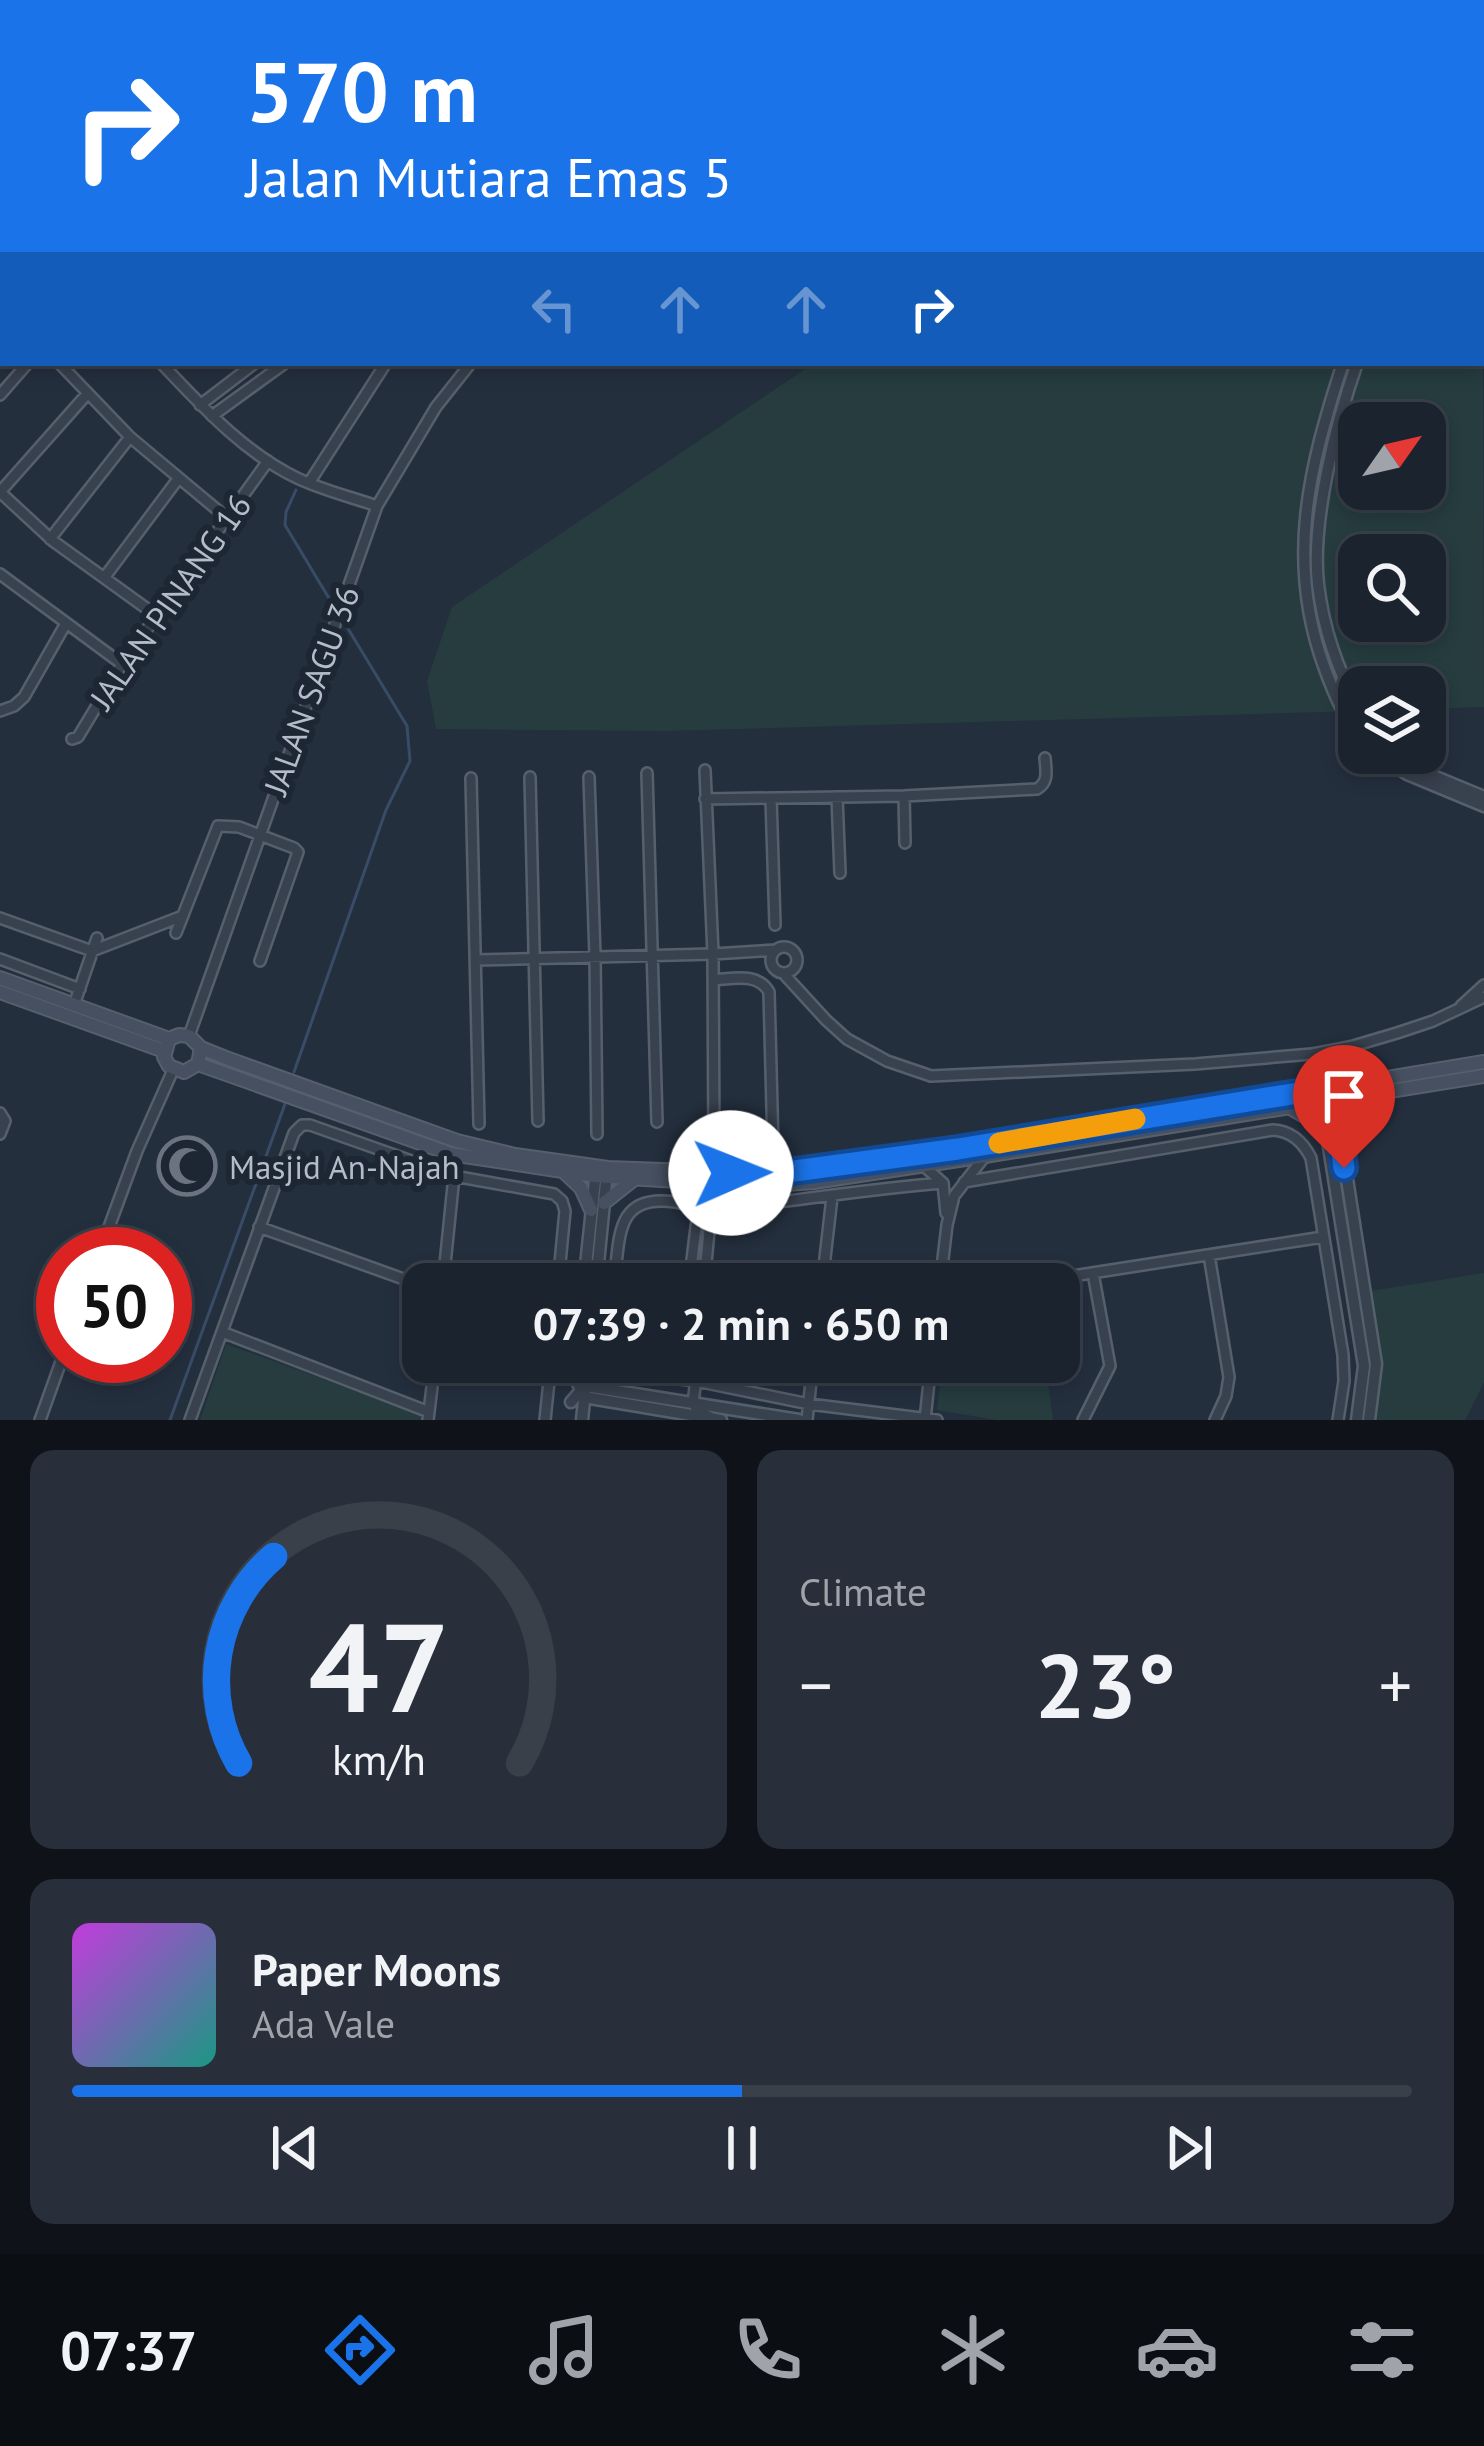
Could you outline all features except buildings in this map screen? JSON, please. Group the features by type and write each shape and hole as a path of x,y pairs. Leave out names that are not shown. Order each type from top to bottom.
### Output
{"main road":[{"path":"0,978 166,1045"},
{"path":"0,992 166,1045"},
{"path":"166,1045 179,1035 189,1036 201,1048 457,1141 515,1155 634,1179 760,1186 814,1182 1290,1108 1327,1095 1376,1093 1484,1076"},
{"path":"166,1045 166,1062 173,1070 189,1071 198,1064 201,1048"},
{"path":"198,1064 451,1154 564,1173 772,1174 1327,1095 1484,1062"},
{"path":"1290,1108 1317,1123 1335,1141 1376,1093"},
{"path":"564,1173 598,1206 634,1179"}],"street":[{"path":"0,395 25,366"},
{"path":"62,366 130,437 227,518"},
{"path":"163,366 212,416 268,461 309,483 377,506"},
{"path":"200,405 251,366"},
{"path":"212,416 281,366"},
{"path":"309,483 379,366"},
{"name":"JALAN SAGU 36","path":"189,1036 377,506 436,407 469,366"},
{"path":"1338,699 1320,655 1303,577 1303,534 1307,492 1342,366"},
{"path":"1340,666 1318,583 1317,546 1331,453 1356,366"},
{"path":"88,393 0,492 50,539 157,616"},
{"path":"50,539 130,437"},
{"name":"JALAN PINANG 16","path":"71,740 78,737 122,664 268,461"},
{"path":"104,578 178,479"},
{"path":"0,574 122,664"},
{"path":"0,711 24,697 65,625"},
{"path":"705,799 1037,789 1047,777 1046,758"},
{"path":"705,770 717,954 713,1144"},
{"path":"647,773 657,1122"},
{"path":"1407,774 1484,802"},
{"path":"1426,774 1484,802"},
{"path":"530,777 538,1121"},
{"path":"589,777 596,1134"},
{"path":"471,778 479,1124"},
{"path":"966,810 967,793"},
{"path":"904,796 904,843"},
{"path":"836,797 840,873"},
{"path":"771,798 775,925"},
{"path":"176,932 218,826 239,827 298,852 260,961"},
{"path":"0,918 92,951 182,916"},
{"path":"74,1005 97,938"},
{"path":"771,964 776,950"},
{"path":"717,954 791,950 805,996"},
{"path":"476,960 760,956 783,973 836,1030 866,1051 919,1073 943,1076 1312,1054 1397,1033 1484,997"},
{"path":"0,959 80,988"},
{"path":"783,973 796,965"},
{"path":"713,980 756,979 770,992 773,1147"},
{"path":"1461,1006 1484,986"},
{"path":"109,1227 173,1070"},
{"path":"1327,1095 1376,1364 1369,1420"},
{"path":"0,1113 5,1118 0,1134"},
{"path":"190,1420 294,1133 302,1125 454,1176 550,1192 562,1201 565,1211 560,1263"},
{"path":"964,1182 1273,1130 1294,1137 1310,1158 1345,1367 1338,1420"},
{"path":"1335,1141 1364,1366 1357,1420"},
{"path":"942,1263 954,1196 985,1156"},
{"path":"922,1165 943,1183 947,1225"},
{"path":"588,1263 602,1172"},
{"path":"445,1263 454,1176"},
{"path":"617,1263 627,1213 656,1201 711,1210 943,1183"},
{"path":"690,1263 693,1208 705,1184"},
{"path":"824,1263 832,1197"},
{"path":"597,1263 598,1206"},
{"path":"706,1263 711,1210"},
{"path":"259,1227 402,1278"},
{"path":"1080,1275 1323,1237"},
{"path":"1208,1255 1229,1378 1215,1420"},
{"path":"1083,1420 1110,1366 1093,1273"},
{"path":"222,1332 429,1416 433,1383"},
{"path":"40,1420 53,1383"},
{"path":"545,1420 548,1383"},
{"path":"568,1420 573,1383"},
{"path":"580,1383 583,1391"},
{"path":"582,1420 584,1383"},
{"path":"696,1383 693,1403 716,1420"},
{"path":"706,1383 808,1404 929,1419 930,1383"},
{"path":"571,1402 583,1391 803,1420 810,1383"},
{"path":"583,1391 716,1420"}],"green space":[{"path":"810,366 1483,366 1484,707 1446,708 1446,666 1338,666 1338,712 665,731 436,729 427,681 452,607"},
{"path":"1484,1273 1484,1382 1465,1420 1376,1420 1379,1356 1370,1291"},
{"path":"226,1344 423,1415 422,1420 200,1420"},
{"path":"940,1383 1048,1383 1053,1420 996,1420 937,1410"}],"waterway":[{"path":"296,490 285,525 330,600"},
{"path":"294,1072 386,810 410,761 407,726 344,622"},
{"path":"170,1420 285,1104"}],"slow traffic":[{"path":"999,1143 1135,1119"}],"place":[{"name":"Masjid An-Najah","path":"187,1166"}],"route":[{"path":"731,1173 772,1174 958,1149 1334,1087 1344,1168"}]}
